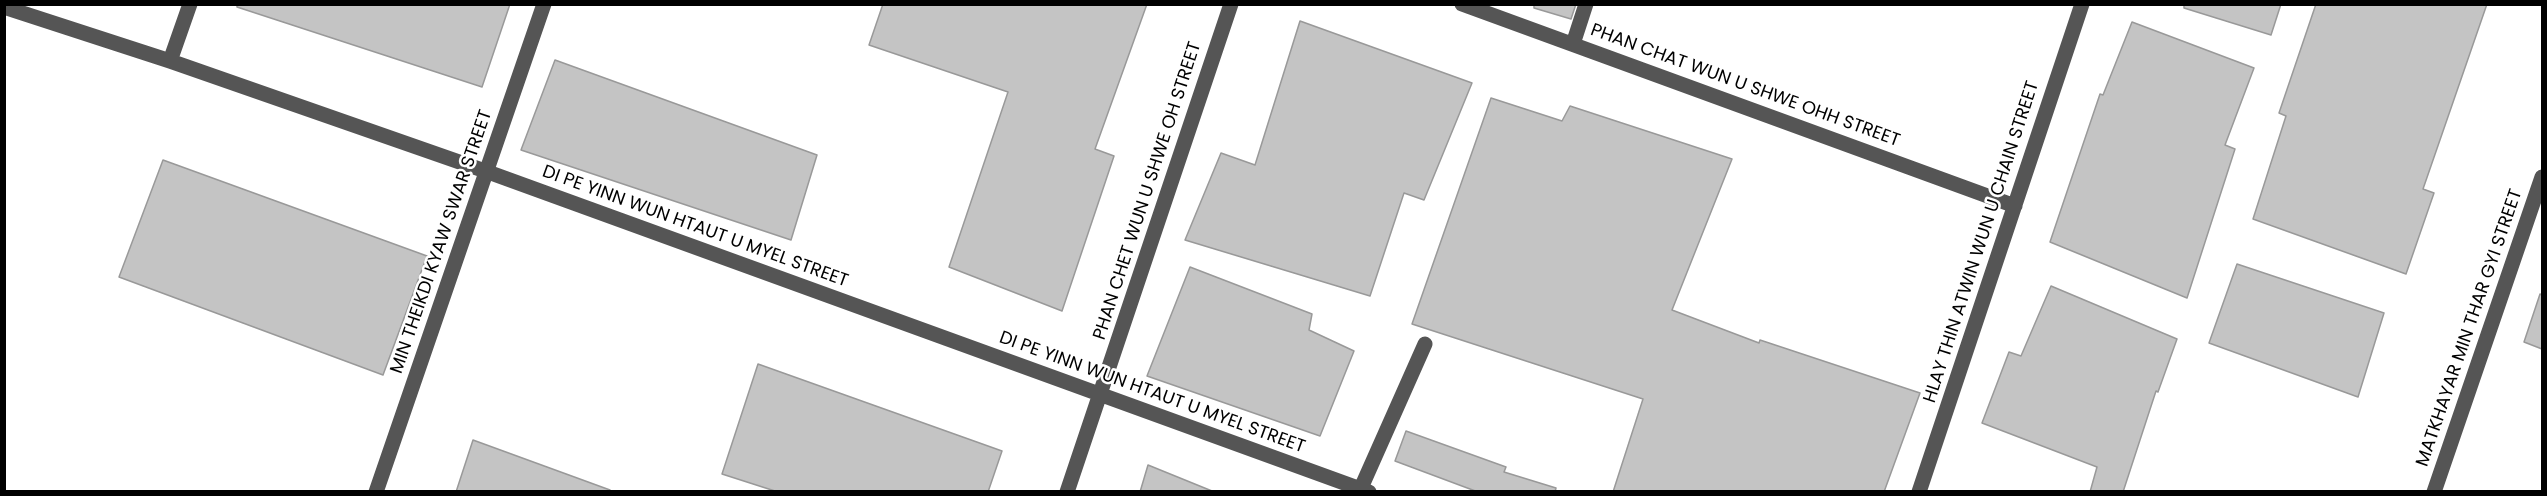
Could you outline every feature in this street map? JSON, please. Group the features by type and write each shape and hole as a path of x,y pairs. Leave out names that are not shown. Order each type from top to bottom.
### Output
{"street":[{"path":"170,61 190,4"},
{"name":"MIN THEIKDI KYAW SWAR STREET","path":"376,492 544,4"},
{"name":"PHAN CHET WUN U SHWE OH STREET","path":"1067,492 1231,4"},
{"name":"PHAN CHAT WUN U SHWE OHH STREET","path":"1462,4 2015,206"},
{"path":"1573,44 1586,4"},
{"name":"HLAY THIN ATWIN WUN U CHAIN STREET","path":"1919,492 2082,4"},
{"name":"DI PE YINN WUN HTAUT U MYEL STREET","path":"4,7 170,61 488,172 1365,490"},
{"name":"MATKHAYAR MIN THAR GYI STREET","path":"2434,492 2542,177"},
{"path":"1365,490 1425,344"}],"building":[{"path":"237,4 510,4 482,87 237,7"},
{"path":"883,4 1147,4 1095,149 1114,156 1062,311 949,267 1008,92 869,45"},
{"path":"1534,4 1576,4 1571,19 1534,8"},
{"path":"2184,4 2281,4 2271,35 2184,8"},
{"path":"2316,4 2487,4 2423,189 2434,193 2406,274 2253,219 2286,116 2279,113"},
{"path":"1300,21 1472,83 1424,200 1404,193 1370,296 1185,240 1221,153 1255,165"},
{"path":"2132,22 2254,68 2225,145 2235,149 2187,298 2050,242 2100,94 2103,95"},
{"path":"555,60 817,155 791,240 521,150"},
{"path":"1491,98 1562,121 1570,106 1732,159 1672,310 1759,343 1760,340 1920,393 1884,492 1613,492 1643,399 1412,324"},
{"path":"163,160 427,256 383,375 119,277"},
{"path":"2237,264 2384,313 2358,397 2209,343"},
{"path":"1190,267 1312,314 1309,330 1354,351 1320,436 1147,376"},
{"path":"2051,286 2177,339 2158,392 2156,391 2123,492 2090,492 2097,467 1982,423 2009,352 2021,356"},
{"path":"2540,294 2542,295 2542,349 2524,342"},
{"path":"758,364 1002,451 988,492 778,492 722,474"},
{"path":"1406,431 1506,467 1504,472 1556,488 1555,492 1478,492 1395,461"},
{"path":"473,440 610,490 609,492 456,492"},
{"path":"1148,465 1212,491 1212,492 1140,492"}]}
